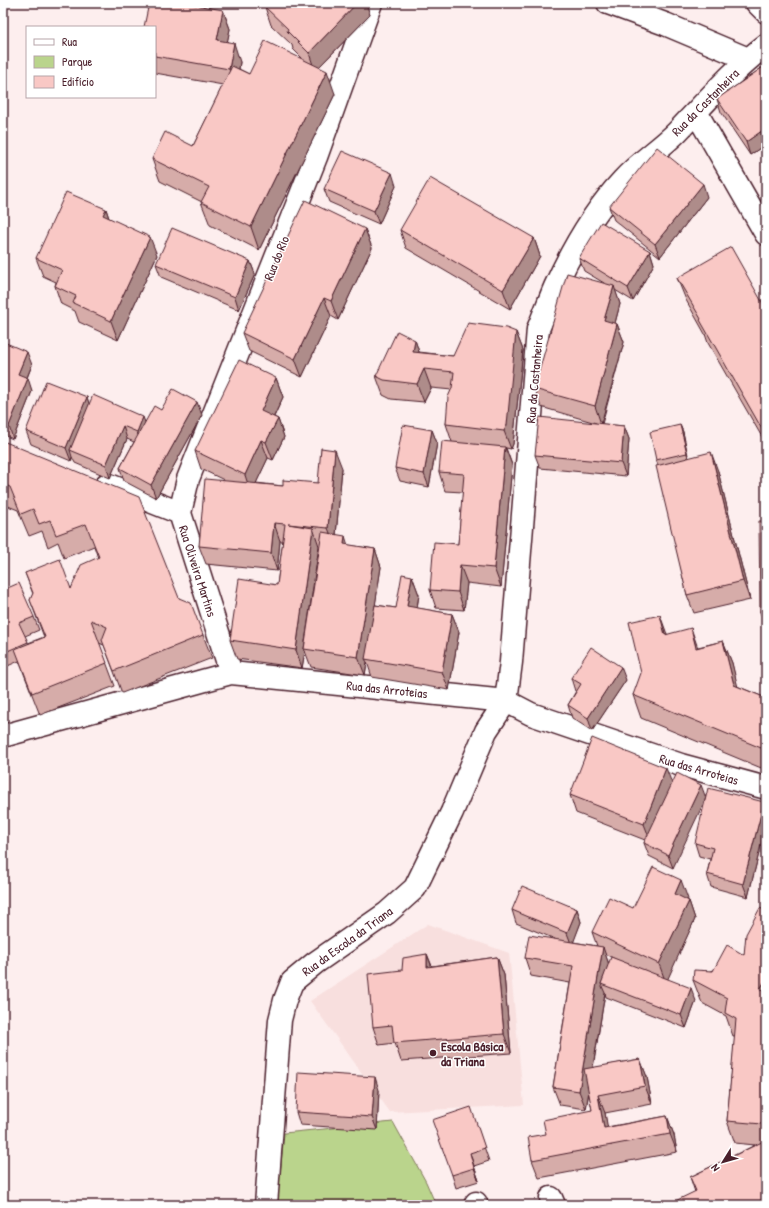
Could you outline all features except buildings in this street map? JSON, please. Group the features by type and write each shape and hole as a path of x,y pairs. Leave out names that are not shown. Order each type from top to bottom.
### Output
{"street":[{"name":"Rua do Rio","path":"180,513 188,479 316,157 371,3"},
{"path":"608,3 665,24 748,59"},
{"path":"757,3 766,12"},
{"name":"Rua da Castanheira","path":"506,702 512,662 538,329 555,287 575,249 597,213 623,180 676,133 748,59 766,45"},
{"path":"696,112 766,234"},
{"name":"Rua Oliveira Martins","path":"92,478 180,513 231,673"},
{"name":"Rua das Arroteias","path":"3,736 231,673 506,702 531,714 681,765 766,788"},
{"name":"Rua da Escola da Triana","path":"266,1205 280,1020 285,1000 292,982 315,963 387,914 415,888 452,812 486,731 506,702"}],"shaded area":[{"name":"Escola Básica da Triana","path":"428,924 509,953 524,1105 390,1112 310,1001"}],"green space":[{"path":"393,1122 426,1182 436,1205 277,1205 284,1133"}],"place":[{"name":"Escola Básica da Triana","path":"433,1053"}]}
